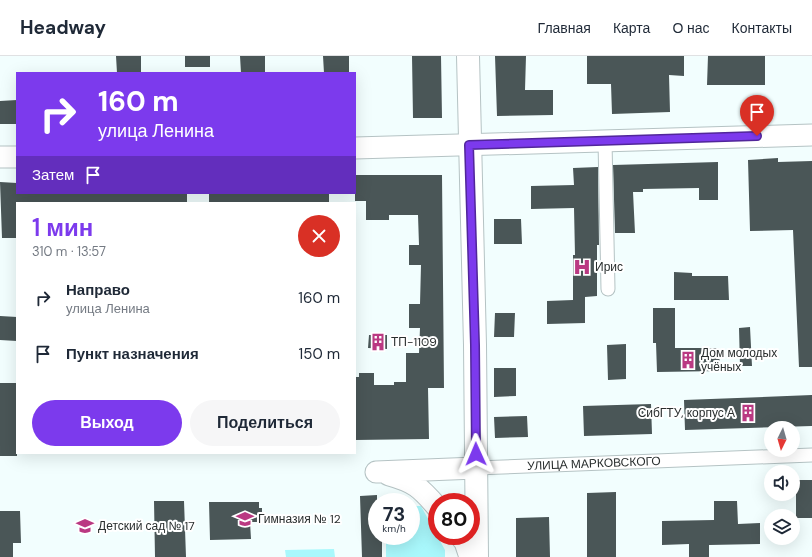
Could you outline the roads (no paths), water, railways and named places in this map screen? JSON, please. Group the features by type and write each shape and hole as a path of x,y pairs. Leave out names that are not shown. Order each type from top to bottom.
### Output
{"highway":[{"path":"468,56 475,345 477,557"}],"main road":[{"path":"356,148 812,135"},
{"path":"0,157 16,156"},
{"name":"УЛИЦА МАРКОВСКОГО","path":"428,496 408,480 376,472 476,468"},
{"path":"466,545 470,557"}],"street":[{"path":"605,141 608,289"},
{"name":"УЛИЦА МАРКОВСКОГО","path":"476,468 812,455"}],"place":[{"name":"Ирис","path":"582,267"},
{"name":"ТП-1109","path":"378,342"},
{"name":"Дом молодых учёных","path":"688,360"},
{"name":"СибГТУ, корпус А","path":"748,413"},
{"name":"Гимназия № 12","path":"245,519"},
{"name":"Детский сад № 17","path":"85,526"}]}
